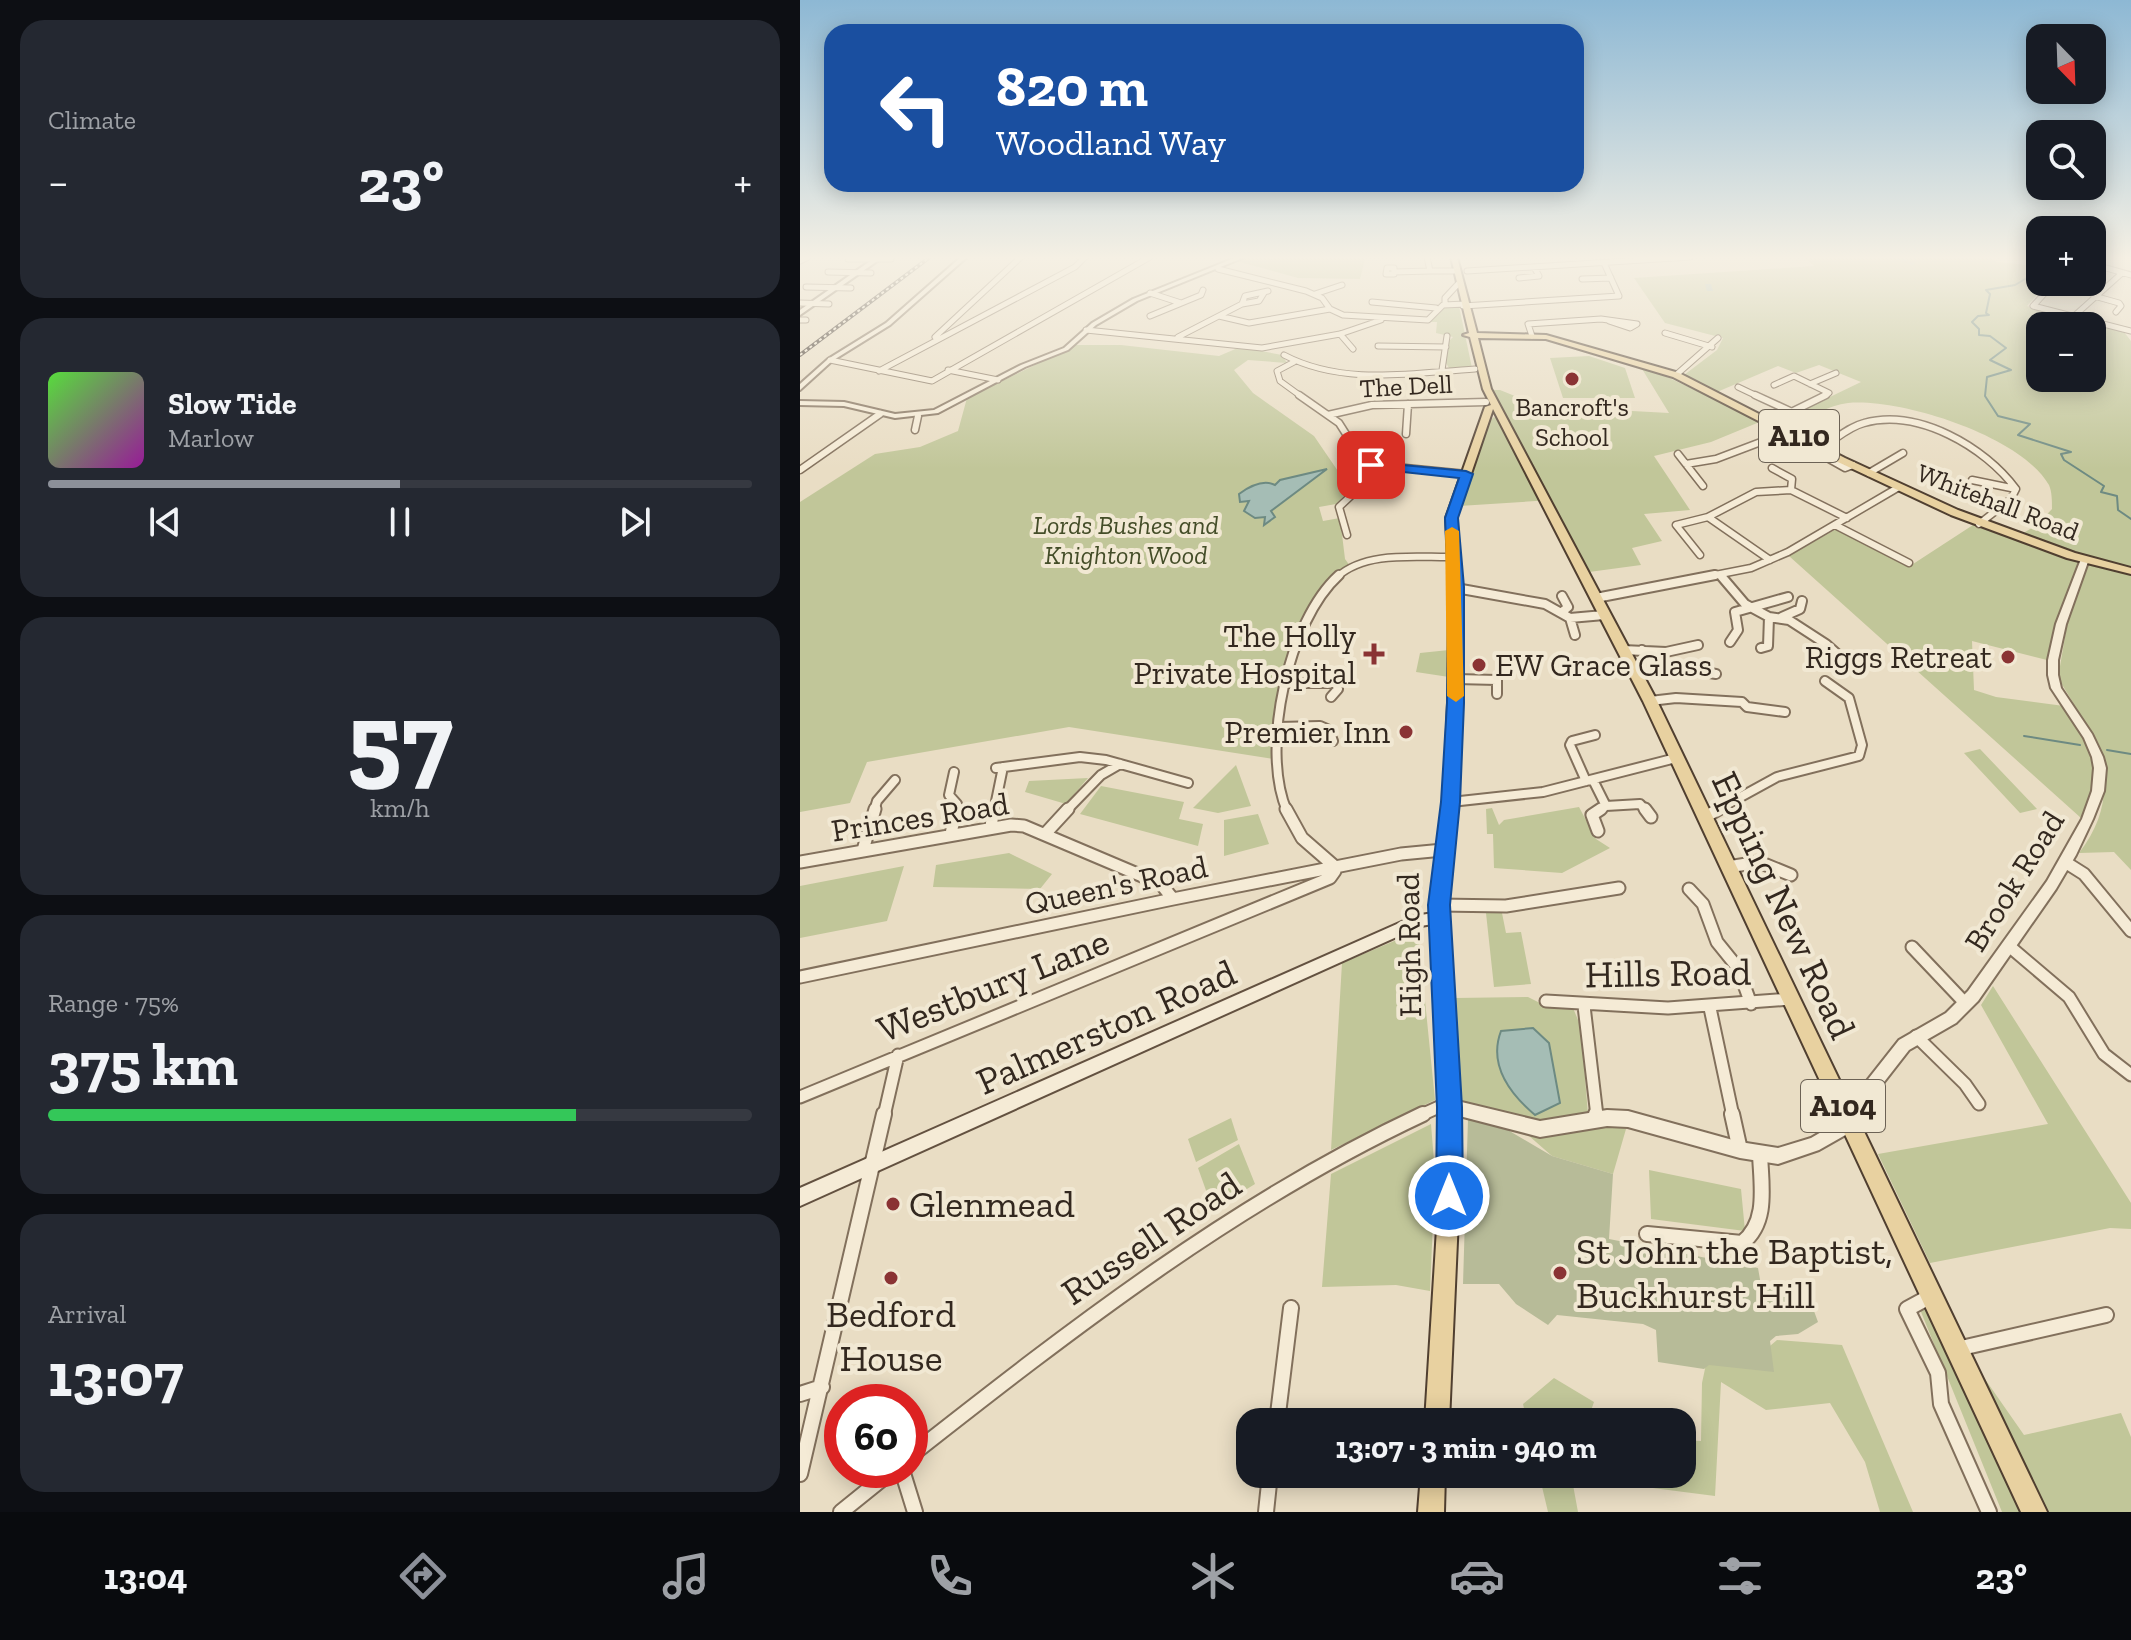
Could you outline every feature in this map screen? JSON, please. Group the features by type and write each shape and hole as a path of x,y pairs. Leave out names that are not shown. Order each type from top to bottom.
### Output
{"main road":[{"name":"A104","path":"1468,328 1494,410"},
{"name":"A104","path":"1470,335 1475,369 1494,410"},
{"name":"Whitehall Road","path":"1470,335 1532,336 1676,375 1771,422 1851,468 1869,473 1979,524 2131,571"},
{"name":"High Road","path":"1438,1408 1445,1303 1449,1107 1439,911 1443,850 1451,802 1456,679 1452,511 1481,425 1494,410"},
{"name":"Epping New Road","path":"1494,410 1650,701 2034,1512"},
{"name":"Palmerston Road","path":"800,1197 873,1167 1439,911"},
{"path":"1431,1512 1432,1488"}],"street":[{"path":"800,388 830,360 884,328"},
{"path":"933,343 949,328"},
{"path":"879,371 962,328"},
{"path":"830,360 925,382 1024,328"},
{"path":"800,403 844,404 880,414 918,416 953,404 1066,349 1090,328"},
{"path":"1178,337 1196,328"},
{"path":"1262,348 1285,346 1358,328"},
{"path":"1529,328 1532,336"},
{"path":"1086,330 1262,348 1284,355 1294,362 1341,373 1475,369"},
{"path":"1665,333 1712,347"},
{"path":"1340,334 1353,349"},
{"path":"1442,370 1447,336"},
{"path":"1676,375 1712,347 1718,338"},
{"path":"1284,355 1285,346"},
{"path":"1378,346 1446,347"},
{"path":"1294,362 1277,371 1280,381 1339,423 1358,458 1371,465 1466,474"},
{"path":"948,370 998,380"},
{"path":"1810,384 1836,373"},
{"path":"1771,422 1829,393 1794,376 1774,385"},
{"path":"1738,387 1792,412"},
{"path":"1406,434 1408,404"},
{"name":"The Dell","path":"1328,415 1358,406 1408,404 1494,410"},
{"path":"800,470 880,414"},
{"path":"915,430 918,416"},
{"path":"1813,446 1863,424 1894,421 1916,425 1991,459 2007,474 2016,489"},
{"name":"Whitehall Road","path":"1686,464 1716,459 1774,437 1813,446"},
{"path":"1869,473 1903,453"},
{"path":"1678,454 1703,486"},
{"path":"1347,535 1339,507 1356,491 1371,465"},
{"path":"1772,468 1792,479 1791,490"},
{"path":"1972,480 2016,489"},
{"path":"1596,598 1722,577 1770,560 1899,487"},
{"path":"1979,524 2011,499 2016,489"},
{"path":"1700,555 1676,525 1708,517 1756,492 1791,490 1847,518"},
{"path":"1708,517 1770,560"},
{"path":"1835,525 1909,563"},
{"path":"1334,868 1330,859 1300,835 1280,794 1276,761 1285,683 1308,622 1340,573 1365,563 1455,557"},
{"name":"Brook Road","path":"1850,1120 1904,1045 1951,1018 1966,1004 2065,862 2095,798 2100,768 2089,741 2055,686 2052,673 2068,603 2085,559"},
{"path":"1722,577 1750,607 1774,618 1789,620 1826,644 1853,668"},
{"path":"1456,588 1533,601 1566,615 1604,615"},
{"path":"1562,596 1575,635"},
{"path":"1730,642 1738,630 1735,612 1788,597"},
{"path":"1774,618 1800,609 1802,601"},
{"path":"1761,648 1770,642 1774,618"},
{"path":"1623,650 1666,652 1698,645"},
{"path":"1642,650 1648,659 1664,665 1716,674"},
{"path":"1456,679 1497,680 1497,694"},
{"path":"1705,817 1777,777 1859,756 1862,745 1849,698 1825,681"},
{"path":"1285,683 1336,683 1338,689 1331,697"},
{"path":"1650,701 1676,698 1742,702 1747,707 1785,712"},
{"path":"1279,727 1320,726 1329,730 1333,741"},
{"path":"1595,735 1572,741 1570,745 1606,806"},
{"path":"991,826 1000,768 1063,757 1120,764 1188,783"},
{"path":"1451,802 1496,800 1676,758"},
{"path":"1045,834 1101,775 1120,764"},
{"path":"951,834 957,804 949,795 954,772"},
{"path":"863,850 877,801 895,780"},
{"path":"1598,831 1592,815 1606,806 1640,804 1651,817"},
{"name":"Princes Road","path":"800,862 991,826 1024,826 1161,884 1173,899"},
{"name":"Queen's Road","path":"800,977 1173,899 1443,850"},
{"path":"1728,867 1759,862 1791,875"},
{"path":"2065,862 2084,874 2131,931"},
{"name":"Westbury Lane","path":"800,1097 1310,889 1330,878 1334,868"},
{"path":"1439,911 1506,906 1619,888"},
{"path":"1689,889 1703,904 1717,942 1738,968 1751,1004"},
{"path":"2009,946 2069,997 2104,1054 2131,1075"},
{"name":"Brook Road","path":"1912,947 1966,1004"},
{"name":"Hills Road","path":"1546,1001 1584,1006 1710,1008 1791,999"},
{"path":"1584,1006 1597,1120"},
{"path":"1710,1008 1740,1150"},
{"path":"1916,1036 1965,1084 1979,1104"},
{"path":"800,1474 898,1055"},
{"name":"Russell Road","path":"928,1442 1119,1296 1235,1216 1373,1138 1441,1106 1449,1107"},
{"path":"1449,1107 1540,1129 1597,1120 1628,1119 1740,1150 1790,1154 1850,1120"},
{"path":"1647,1234 1742,1243 1756,1232 1762,1205 1760,1153"},
{"path":"1932,1295 1907,1309 1938,1373 1941,1404 1989,1512"},
{"path":"1279,1408 1291,1308"},
{"path":"1957,1349 2106,1315"},
{"path":"800,1394 822,1387"},
{"path":"841,1512 871,1488"},
{"path":"908,1488 915,1512"},
{"path":"1266,1512 1269,1488"}],"green space":[{"path":"1436,328 1464,328 1472,368 1449,368 1446,363 1449,341 1453,337 1436,333"},
{"path":"1683,328 2026,328 2026,392 2106,392 2106,328 2124,332 2131,341 2131,569 2020,535 2037,525 2052,509 2049,485 2034,467 1987,436 1928,414 1871,403 1841,404 1791,426 1780,421 1861,382 1819,365 1796,373 1778,366 1717,392 1684,375 1717,350 1723,338"},
{"name":"Lords Bushes and Knighton Wood","path":"1076,345 1121,345 1219,356 1240,347 1282,355 1287,363 1248,360 1234,370 1253,393 1314,436 1342,477 1358,481 1336,504 1319,507 1323,521 1340,518 1345,559 1350,566 1332,576 1283,676 1273,759 1069,727 867,762 850,803 800,812 800,502 875,454 920,447 958,431 967,398"},
{"path":"1589,356 1625,368 1635,398 1563,398 1550,358"},
{"path":"1639,364 1762,421 1711,442 1654,456 1690,510 1644,514 1662,541 1632,548 1641,565 1589,572 1551,500 1459,506 1486,424 1494,417 1501,421 1508,420 1491,390 1500,390 1540,406 1669,413"},
{"path":"1973,525 2131,573 2131,870 2114,852 2079,853 2094,829 2102,807 2104,785 2094,742 2058,678 2066,631 2057,628 2047,660 1972,641 1974,690 1996,697 2064,706 2082,734 2093,772 2092,786 2081,818 1789,556 1838,528 1910,566"},
{"path":"1449,650 1449,677 1416,672 1420,653"},
{"path":"1980,749 2037,809 2020,813 1964,753"},
{"path":"1236,765 1251,806 1218,813 1193,808"},
{"path":"1088,778 1066,804 1025,792 1029,781"},
{"path":"1101,786 1184,802 1179,819 1203,824 1198,846 1080,814"},
{"path":"1579,807 1596,839 1610,848 1562,873 1494,868 1493,834 1487,834 1486,809 1492,808 1499,825 1504,820"},
{"path":"1258,814 1269,844 1224,856 1224,820"},
{"path":"1009,853 1052,874 1040,889 933,887 936,865"},
{"path":"904,866 887,921 800,938 800,886"},
{"path":"1486,913 1502,913 1506,933 1521,932 1531,984 1494,987"},
{"path":"1418,931 1435,1100 1331,1150 1342,963"},
{"path":"1993,986 2131,1203 2131,1229 2110,1228 1930,1263 1878,1154 2048,1124 1981,1005"},
{"path":"1528,997 1548,1007 1573,1008 1581,1027 1588,1115 1626,1129 1613,1174 1552,1156 1511,1120 1458,1107 1452,1017 1455,998"},
{"path":"1231,1118 1238,1140 1196,1162 1188,1139"},
{"path":"1468,1119 1501,1126 1552,1156 1613,1174 1609,1239 1758,1268 1761,1285 1807,1292 1818,1322 1798,1334 1776,1336 1770,1341 1774,1372 1709,1365 1704,1369 1658,1362 1656,1330 1643,1324 1557,1315 1548,1325 1516,1304 1499,1284 1463,1284"},
{"path":"1431,1124 1435,1174 1430,1291 1396,1285 1322,1287 1331,1174"},
{"path":"1239,1144 1255,1184 1213,1210 1198,1168"},
{"path":"1649,1170 1741,1189 1745,1231 1651,1219"},
{"path":"1932,1303 2024,1435 2121,1413 2131,1437 2131,1512 2002,1512 1919,1307"},
{"path":"1777,1340 1842,1345 1913,1512 1880,1512 1865,1462 1830,1403 1766,1410 1721,1382 1715,1496 1653,1488 1696,1488 1696,1441 1701,1441 1702,1383 1709,1350 1757,1357"},
{"path":"1554,1378 1594,1402 1592,1408 1524,1408 1523,1404"},
{"path":"1542,1488 1574,1488 1578,1512 1548,1512"}],"water":[{"path":"1327,469 1271,511 1275,517 1264,525 1265,517 1255,518 1244,511 1249,501 1240,502 1239,494 1257,484 1275,485 1280,480"},
{"path":"1533,1028 1549,1043 1560,1103 1535,1115 1509,1088 1497,1055 1501,1031"}],"waterway":[{"path":"1978,328 1979,335 1990,336 2006,348 1990,360 2011,370 1987,377 1985,396 1998,416 2030,424 2018,435 2071,452 2061,454 2064,460 2104,486 2101,492 2117,496 2118,510 2131,519"},
{"path":"2024,736 2080,745"},
{"path":"2107,750 2131,754"}],"railway":[{"path":"800,355 836,328"}],"slow traffic":[{"path":"1452,531 1456,587 1456,696"}],"place":[{"name":"Bancroft's School","path":"1572,379"},
{"name":"The Holly Private Hospital","path":"1374,654"},
{"name":"Riggs Retreat","path":"2008,657"},
{"name":"EW Grace Glass","path":"1479,665"},
{"name":"Premier Inn","path":"1406,732"},
{"name":"Glenmead","path":"893,1204"},
{"name":"St John the Baptist, Buckhurst Hill","path":"1560,1273"},
{"name":"Bedford House","path":"891,1278"}],"route":[{"path":"1371,465 1466,474 1451,518 1456,587 1455,703 1451,802 1439,905 1449,1107 1449,1196"}]}
